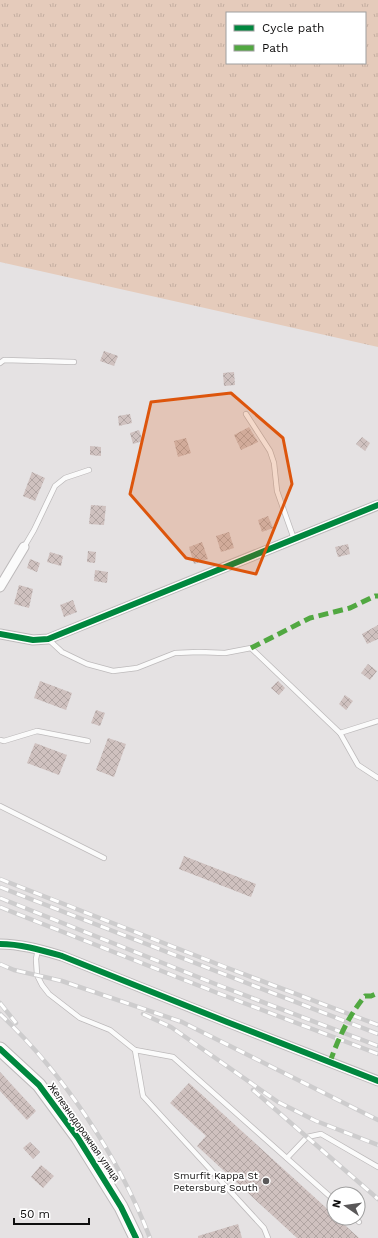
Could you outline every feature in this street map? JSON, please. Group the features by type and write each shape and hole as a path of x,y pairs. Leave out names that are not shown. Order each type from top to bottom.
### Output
{"street":[{"path":"0,634 33,640 48,639 378,505"},
{"path":"0,587 24,546"},
{"path":"0,944 13,944 62,956 378,1081"},
{"name":"Железнодорожная улица","path":"0,1049 39,1085 78,1138 122,1207 136,1238"}],"lane":[{"path":"0,363 4,360 74,362"},
{"path":"246,414 270,451 274,463 277,491 294,539"},
{"path":"24,546 34,530 55,486 65,478 89,470"},
{"path":"48,639 62,652 88,664 112,671 137,668 175,654 199,652 224,653 252,648 340,733 358,765 378,778"},
{"path":"340,733 378,721"},
{"path":"0,740 4,741 37,731 88,741"},
{"path":"0,806 104,858"},
{"path":"38,949 36,959 37,975 49,994 80,1018 110,1030 135,1050 173,1057 326,1193"},
{"path":"135,1050 142,1096 264,1228 268,1238"},
{"path":"287,1158 306,1137 321,1134 378,1167"}],"highlighted area":[{"path":"231,393 283,438 292,484 256,574 186,558 130,494 151,402"}],"green space":[{"path":"0,0 378,0 378,347 0,262"}],"building":[{"path":"104,351 118,356 114,366 100,361"},
{"path":"234,372 235,385 224,386 223,373"},
{"path":"130,414 132,423 119,426 118,416"},
{"path":"249,427 258,442 241,450 234,435"},
{"path":"139,430 143,441 133,444 130,433"},
{"path":"362,437 370,443 365,451 356,444"},
{"path":"186,438 191,453 178,457 174,441"},
{"path":"90,446 101,447 101,456 90,455"},
{"path":"32,472 45,478 35,501 23,496"},
{"path":"91,505 106,506 104,525 89,524"},
{"path":"268,516 273,528 262,532 258,520"},
{"path":"229,532 234,548 221,552 216,536"},
{"path":"202,542 208,559 194,564 189,547"},
{"path":"348,544 350,554 338,557 335,547"},
{"path":"88,551 96,552 95,563 87,562"},
{"path":"50,552 63,556 61,566 47,562"},
{"path":"30,559 40,563 37,572 27,568"},
{"path":"95,570 108,572 107,583 94,581"},
{"path":"19,585 33,589 29,608 14,604"},
{"path":"73,600 77,612 64,617 60,605"},
{"path":"378,625 378,639 367,644 362,634"},
{"path":"368,664 377,671 370,680 361,673"},
{"path":"40,681 72,693 66,710 34,698"},
{"path":"278,681 285,688 279,695 271,688"},
{"path":"345,695 353,701 346,710 339,704"},
{"path":"96,710 105,713 100,726 91,723"},
{"path":"108,738 126,744 114,777 96,770"},
{"path":"35,743 67,755 59,775 27,763"},
{"path":"184,856 256,884 251,897 179,869"},
{"path":"0,1072 36,1111 27,1120 0,1091"},
{"name":"Smurfit Kappa St Petersburg South","path":"189,1083 326,1208 326,1226 346,1226 359,1238 297,1238 197,1146 206,1136 170,1103"},
{"path":"30,1142 40,1152 33,1159 23,1148"},
{"path":"41,1165 54,1176 43,1188 31,1177"},
{"path":"238,1224 242,1238 198,1238 198,1236"}],"railway":[{"path":"0,879 378,1025"},
{"path":"0,887 378,1034"},
{"path":"0,898 218,985 378,1046"},
{"path":"0,907 215,992 378,1054"},
{"path":"0,964 14,970 62,981 182,1022 378,1120"},
{"path":"0,1003 16,1023"},
{"path":"0,1014 46,1062 87,1118 106,1147 122,1177 150,1238"},
{"path":"143,1014 171,1027 278,1102 316,1121 378,1145"},
{"path":"253,1090 378,1199"}],"marked path":[{"path":"251,648 310,618 350,608 378,596"},
{"path":"330,1062 344,1028 359,1003 365,996 371,996 378,993"}],"cycle path":[{"path":"0,634 33,640 48,639 378,505"},
{"path":"0,944 23,946 62,956 378,1081"},
{"path":"0,1049 39,1085 78,1138 121,1207 136,1238"}],"place":[{"name":"Smurfit Kappa St Petersburg South","path":"266,1181"}]}
